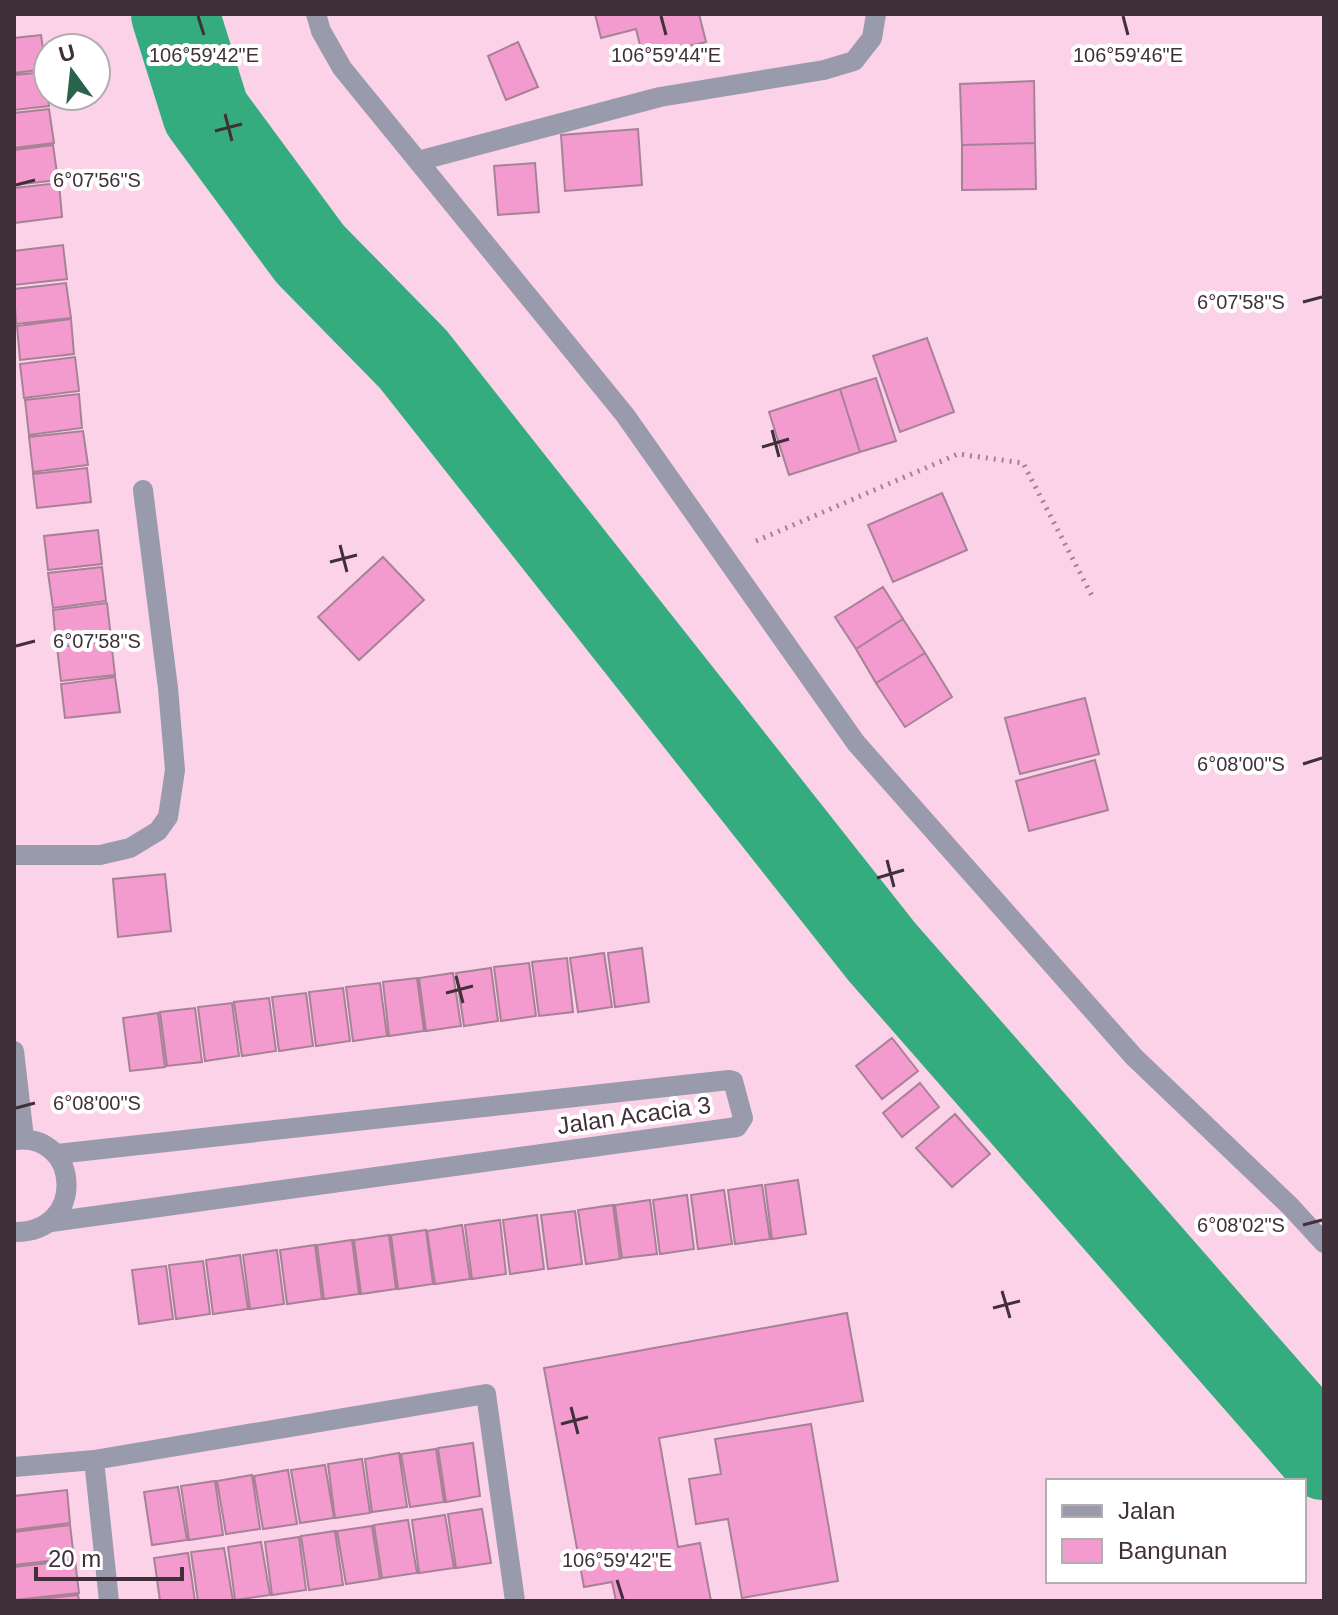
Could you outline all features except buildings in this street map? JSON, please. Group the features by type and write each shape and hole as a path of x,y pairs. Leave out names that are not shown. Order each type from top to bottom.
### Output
{"street":[{"path":"316,14 321,31 342,68 625,415 856,743 1134,1057 1290,1206 1324,1243"},
{"path":"418,161 660,97 824,70 854,61 872,38 876,14"},
{"path":"14,855 100,855 130,848 158,831 168,817 175,770 143,490"},
{"path":"14,1051 19,1139 42,1143 57,1154 66,1171 68,1190 62,1207 51,1222 35,1231 14,1232"},
{"name":"Jalan Acacia 3","path":"51,1222 737,1127 743,1118 737,1087 729,1080 57,1154"},
{"path":"14,1467 94,1460 486,1394 515,1601"},
{"path":"94,1460 109,1601"}],"path":[{"path":"722,555 958,454 1023,463 1092,596"}],"waterway":[{"path":"175,14 206,113 310,254 413,359 882,952 1324,1456"}]}
